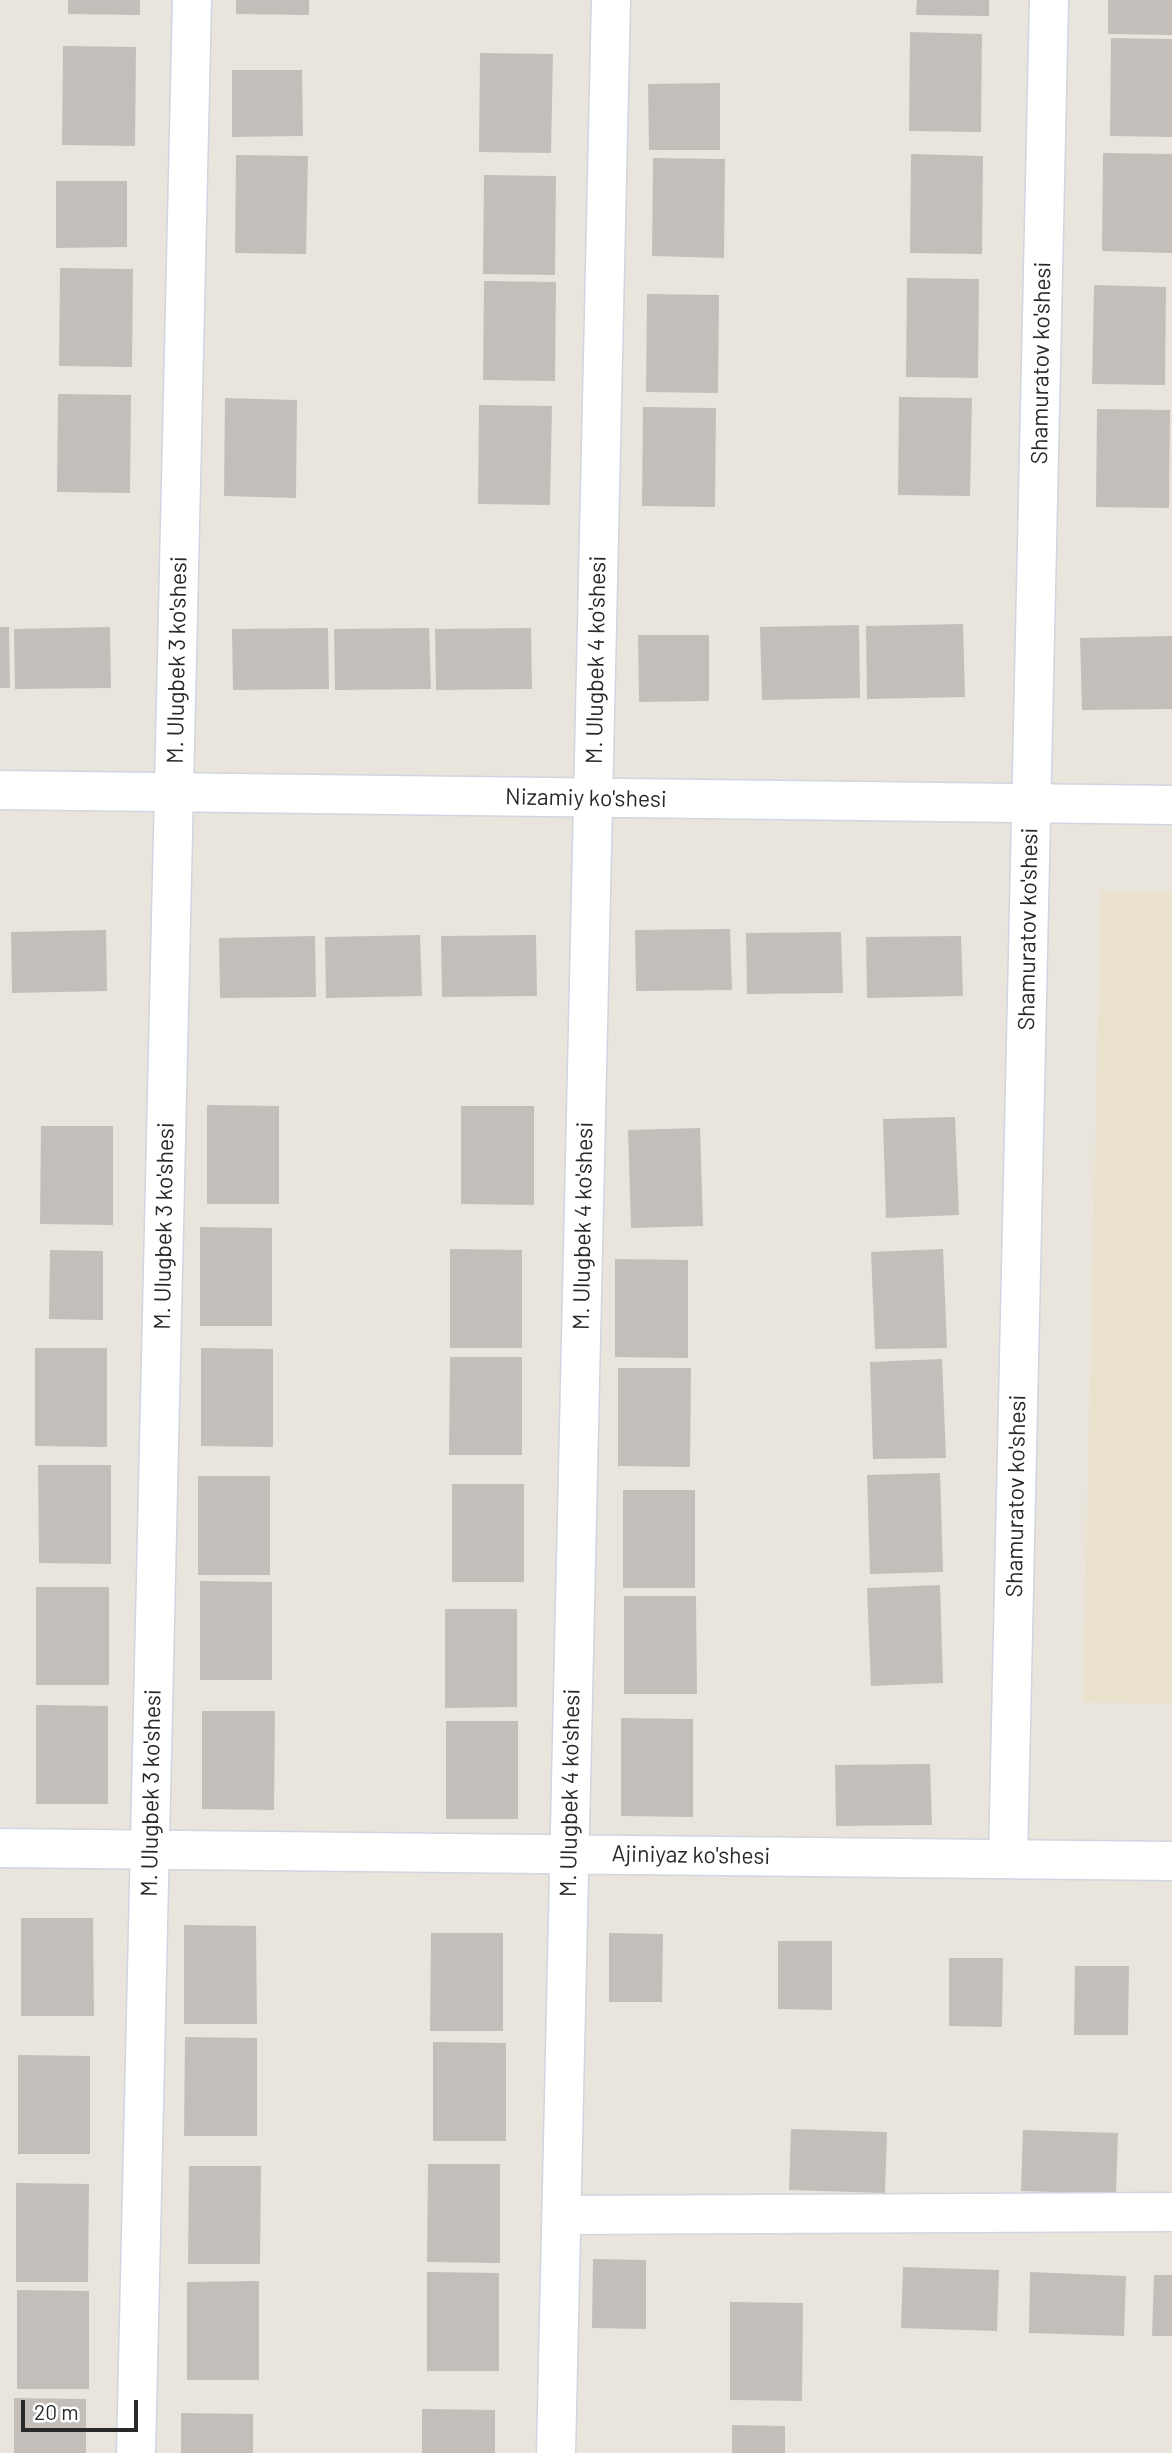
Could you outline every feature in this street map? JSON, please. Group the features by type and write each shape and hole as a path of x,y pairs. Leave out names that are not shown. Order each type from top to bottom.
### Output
{"street":[{"name":"M. Ulugbek 3 ko'shesi","path":"136,2453 192,0"},
{"name":"M. Ulugbek 4 ko'shesi","path":"556,2453 611,0"},
{"name":"Shamuratov ko'shesi","path":"1008,1859 1049,0"},
{"name":"Nizamiy ko'shesi","path":"0,790 1172,805"},
{"name":"Ajiniyaz ko'shesi","path":"0,1848 1172,1861"},
{"path":"561,2215 1172,2212"}],"shaded area":[{"path":"1101,891 1172,891 1172,1704 1083,1702"}],"building":[{"path":"68,0 140,0 140,15 68,14"},
{"path":"236,0 309,0 309,15 236,14"},
{"path":"917,0 989,0 989,16 916,15"},
{"path":"1108,0 1172,0 1172,35 1108,34"},
{"path":"910,32 982,34 981,132 909,131"},
{"path":"1111,38 1172,39 1172,137 1110,136"},
{"path":"63,46 136,47 135,146 62,145"},
{"path":"480,53 553,54 551,153 479,152"},
{"path":"232,70 302,70 303,136 232,137"},
{"path":"720,83 720,150 649,150 648,84"},
{"path":"1103,153 1172,154 1172,253 1102,251"},
{"path":"911,154 983,156 982,254 910,253"},
{"path":"236,155 308,156 306,254 235,253"},
{"path":"653,158 725,159 724,258 652,256"},
{"path":"484,175 556,176 555,275 483,274"},
{"path":"56,181 127,181 127,247 56,248"},
{"path":"60,268 133,269 132,367 59,366"},
{"path":"907,278 979,279 978,378 906,377"},
{"path":"484,281 556,282 555,381 483,380"},
{"path":"1094,285 1166,287 1165,385 1092,384"},
{"path":"647,294 719,295 718,393 646,392"},
{"path":"58,394 131,395 130,493 57,492"},
{"path":"899,397 972,398 970,496 898,495"},
{"path":"225,398 297,400 296,498 224,496"},
{"path":"479,405 552,406 550,505 478,504"},
{"path":"643,407 716,408 715,507 642,506"},
{"path":"1097,409 1170,410 1169,508 1096,507"},
{"path":"963,624 965,697 867,699 866,626"},
{"path":"859,625 860,698 762,700 760,627"},
{"path":"0,627 9,627 10,688 0,688"},
{"path":"110,627 111,688 15,689 14,629"},
{"path":"328,628 329,689 233,690 232,629"},
{"path":"429,628 431,689 335,690 334,629"},
{"path":"531,628 532,689 436,690 435,629"},
{"path":"638,635 709,635 709,701 639,702"},
{"path":"1172,636 1172,709 1082,710 1080,638"},
{"path":"730,929 732,990 636,991 635,930"},
{"path":"106,930 107,991 12,993 11,932"},
{"path":"841,932 843,993 747,994 746,933"},
{"path":"420,935 422,996 326,998 325,937"},
{"path":"536,935 537,996 442,997 441,936"},
{"path":"315,936 316,997 220,998 219,938"},
{"path":"961,936 963,996 867,998 866,937"},
{"path":"207,1105 279,1106 279,1204 207,1204"},
{"path":"461,1106 534,1106 534,1205 461,1204"},
{"path":"955,1117 959,1215 886,1218 883,1119"},
{"path":"41,1126 113,1126 113,1225 40,1224"},
{"path":"700,1128 703,1226 631,1228 628,1130"},
{"path":"200,1227 272,1228 272,1326 200,1326"},
{"path":"450,1249 522,1250 522,1348 450,1348"},
{"path":"943,1249 947,1348 875,1349 871,1252"},
{"path":"50,1250 103,1251 103,1320 49,1319"},
{"path":"615,1259 688,1260 688,1358 615,1357"},
{"path":"35,1348 107,1348 107,1447 35,1446"},
{"path":"201,1348 273,1349 273,1447 201,1446"},
{"path":"450,1357 522,1357 522,1455 449,1455"},
{"path":"942,1359 946,1458 873,1459 870,1362"},
{"path":"618,1368 691,1368 690,1467 618,1466"},
{"path":"38,1465 111,1465 111,1564 39,1563"},
{"path":"940,1473 943,1572 870,1574 867,1475"},
{"path":"198,1476 270,1476 270,1575 198,1575"},
{"path":"452,1484 524,1484 524,1582 452,1582"},
{"path":"623,1490 695,1490 695,1588 623,1588"},
{"path":"200,1581 272,1582 272,1680 200,1680"},
{"path":"940,1585 943,1683 871,1686 867,1588"},
{"path":"36,1587 109,1587 109,1685 36,1685"},
{"path":"624,1596 696,1596 697,1694 624,1694"},
{"path":"445,1609 517,1609 517,1707 445,1708"},
{"path":"36,1705 108,1706 108,1804 36,1804"},
{"path":"202,1711 275,1711 274,1810 202,1809"},
{"path":"621,1718 693,1719 693,1817 621,1816"},
{"path":"446,1721 518,1721 518,1819 446,1819"},
{"path":"930,1764 932,1825 836,1826 835,1765"},
{"path":"21,1918 93,1918 94,2016 21,2016"},
{"path":"184,1925 256,1926 257,2024 184,2024"},
{"path":"431,1933 503,1933 503,2031 430,2031"},
{"path":"609,1933 663,1934 662,2002 609,2002"},
{"path":"778,1941 832,1941 832,2010 778,2009"},
{"path":"949,1958 1003,1958 1002,2027 949,2026"},
{"path":"1075,1966 1129,1966 1128,2035 1074,2035"},
{"path":"185,2037 257,2038 257,2136 184,2136"},
{"path":"433,2042 506,2043 506,2141 433,2141"},
{"path":"18,2055 90,2056 90,2154 18,2154"},
{"path":"791,2129 887,2132 885,2193 789,2190"},
{"path":"1023,2130 1118,2133 1116,2194 1021,2191"},
{"path":"428,2164 500,2164 500,2263 427,2262"},
{"path":"189,2166 261,2166 260,2264 188,2264"},
{"path":"16,2183 89,2184 88,2282 16,2282"},
{"path":"593,2259 646,2260 646,2329 592,2328"},
{"path":"903,2267 999,2270 997,2331 901,2328"},
{"path":"427,2272 499,2273 499,2371 427,2371"},
{"path":"1030,2272 1126,2276 1124,2336 1029,2333"},
{"path":"1154,2275 1172,2275 1172,2336 1152,2336"},
{"path":"259,2281 259,2380 187,2380 187,2282"},
{"path":"17,2290 89,2291 89,2389 17,2389"},
{"path":"730,2302 803,2303 802,2401 730,2400"},
{"path":"14,2398 86,2399 86,2453 14,2453"},
{"path":"422,2409 495,2410 495,2453 422,2453"},
{"path":"181,2413 253,2414 253,2453 181,2453"},
{"path":"732,2425 785,2426 785,2453 732,2453"}]}
